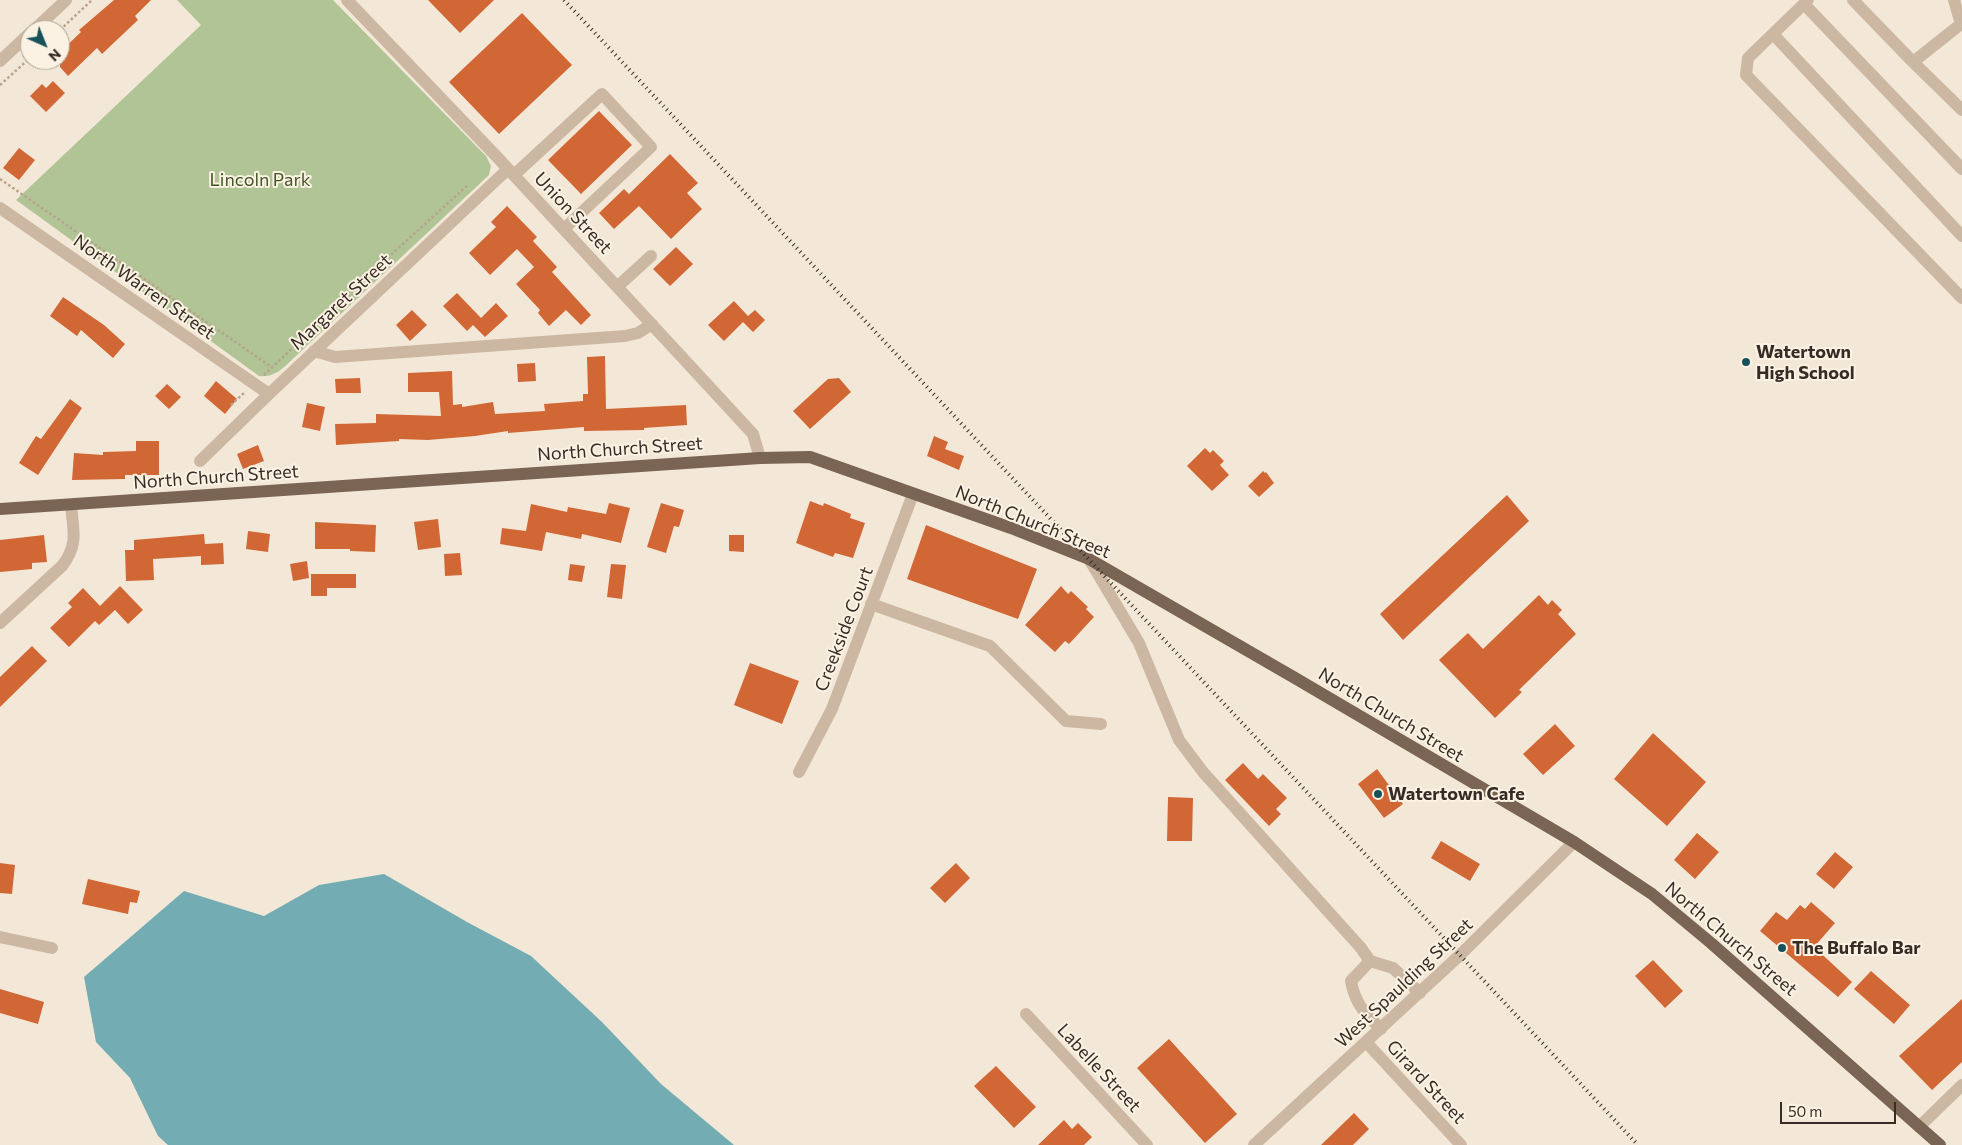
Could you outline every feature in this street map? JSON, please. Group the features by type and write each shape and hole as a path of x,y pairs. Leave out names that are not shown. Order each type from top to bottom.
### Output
{"main road":[{"name":"North Church Street","path":"0,509 760,458 810,457 1011,528 1089,559 1574,842 1626,876 1678,915 1940,1145"}],"street":[{"path":"45,20 66,0"},
{"name":"Union Street","path":"347,0 511,172 753,434 760,458"},
{"path":"1854,0 1962,110"},
{"path":"1913,62 1962,25 1954,0"},
{"path":"1962,169 1806,2 1748,58 1746,74 1962,298"},
{"path":"1773,34 1962,236"},
{"path":"0,61 20,43"},
{"name":"Margaret Street","path":"200,462 314,351 511,172 602,94 651,147 564,229"},
{"name":"North Warren Street","path":"0,208 269,394"},
{"path":"617,287 651,256"},
{"path":"314,351 335,357 625,336 638,334 652,324"},
{"name":"Creekside Court","path":"799,772 832,709 913,494"},
{"path":"0,623 62,566 69,557 74,546 71,505"},
{"path":"1089,559 1139,643 1179,740 1203,772 1370,960 1393,968 1420,993"},
{"path":"871,604 990,646 1066,721 1101,724"},
{"name":"West Spaulding Street","path":"1254,1145 1420,993 1574,842"},
{"path":"0,937 52,948"},
{"path":"1370,960 1351,981 1352,992 1360,1008 1381,1028"},
{"name":"Labelle Street","path":"1026,1014 1147,1145"},
{"name":"Girard Street","path":"1366,1042 1461,1145"},
{"path":"1919,1127 1962,1085"}],"path":[{"path":"70,21 92,0"},
{"path":"0,86 20,67"},
{"path":"0,178 273,368"},
{"path":"231,405 469,184"}],"green space":[{"name":"Lincoln Park","path":"177,0 333,0 486,156 491,166 489,175 288,363 270,375 259,376 16,200 201,25"}],"water":[{"path":"384,874 531,956 602,1022 661,1084 734,1145 168,1145 158,1136 130,1078 96,1042 84,977 184,891 264,916 319,885"}],"building":[{"path":"114,0 151,0 135,16 138,20 102,54 97,48 68,76 63,70 70,70 70,42 81,32 79,30"},
{"path":"428,0 494,0 460,33"},
{"path":"522,13 572,65 499,134 449,82"},
{"path":"53,81 65,93 46,112 30,96 42,84 46,88"},
{"path":"599,111 632,145 581,194 548,160"},
{"path":"19,148 35,160 19,180 3,168"},
{"path":"670,154 698,183 687,193 702,209 671,239 639,206 614,229 599,213 624,189 629,194"},
{"path":"507,206 537,237 533,241 557,267 552,272 591,315 581,325 566,310 549,326 538,313 540,310 516,284 534,267 517,249 490,275 469,253 496,227 491,222"},
{"path":"676,247 693,264 670,286 653,269"},
{"path":"457,293 481,318 496,303 508,316 485,337 473,325 467,331 443,306"},
{"path":"63,297 104,325 125,344 113,358 81,330 77,336 50,316"},
{"path":"734,301 748,316 755,310 765,320 753,332 743,322 724,341 708,325"},
{"path":"412,310 427,325 410,341 396,325"},
{"path":"605,356 606,409 686,405 687,425 644,428 644,430 584,431 584,427 508,433 508,431 428,440 399,439 399,441 336,445 335,424 376,423 376,414 441,416 439,392 408,392 408,373 452,371 453,405 462,404 462,407 493,402 495,414 545,411 544,404 583,401 583,394 588,394 587,357"},
{"path":"535,363 536,381 518,382 517,364"},
{"path":"360,378 361,393 336,393 335,379"},
{"path":"839,378 851,392 810,429 793,411 828,379"},
{"path":"216,381 237,399 225,414 204,396"},
{"path":"167,384 181,397 169,409 155,396"},
{"path":"70,399 82,408 38,475 19,463 36,436 41,439"},
{"path":"307,403 325,407 320,431 302,427"},
{"path":"934,436 948,442 945,449 964,456 959,470 927,456"},
{"path":"136,441 159,441 159,475 125,475 125,479 72,480 74,453 103,455 103,452 136,451"},
{"path":"258,445 264,461 243,469 237,454"},
{"path":"1205,448 1210,453 1213,450 1224,461 1220,465 1229,475 1212,491 1187,466"},
{"path":"1263,471 1266,472 1274,483 1259,497 1248,486"},
{"path":"1507,495 1529,521 1403,640 1380,614"},
{"path":"810,501 823,506 824,503 851,514 850,518 865,523 853,558 835,553 833,557 796,543"},
{"path":"609,503 630,508 621,543 582,534 581,539 546,532 542,551 500,544 502,528 526,531 531,504 567,512 568,507 606,514"},
{"path":"661,503 684,510 679,527 674,526 666,553 647,547"},
{"path":"438,519 441,547 418,550 414,522"},
{"path":"315,522 376,525 375,552 350,551 350,549 315,549"},
{"path":"926,525 1037,569 1018,619 907,579"},
{"path":"248,531 270,534 268,552 246,549"},
{"path":"204,534 205,544 223,543 224,564 201,565 201,556 153,559 154,580 126,581 125,550 134,550 134,540"},
{"path":"44,535 47,562 32,563 32,569 0,572 0,540"},
{"path":"729,535 744,535 744,552 729,551"},
{"path":"460,553 462,575 445,576 444,554"},
{"path":"307,561 309,578 293,581 290,564"},
{"path":"570,564 585,566 582,582 568,580"},
{"path":"611,564 626,565 622,599 607,597"},
{"path":"311,574 356,574 356,588 327,588 327,596 311,596"},
{"path":"120,586 143,610 128,624 115,610 99,625 95,621 69,647 50,628 72,607 68,603 83,588 100,606"},
{"path":"1061,586 1068,594 1071,591 1088,607 1086,609 1094,617 1069,644 1065,641 1055,652 1025,625"},
{"path":"1539,595 1548,605 1552,600 1562,610 1558,614 1576,634 1519,690 1522,692 1495,718 1439,660 1468,633 1483,649"},
{"path":"32,646 47,661 0,707 0,677"},
{"path":"750,663 799,681 782,724 734,705"},
{"path":"1555,724 1575,746 1543,775 1523,754"},
{"path":"1653,733 1706,782 1667,826 1614,779"},
{"path":"1243,763 1258,779 1263,774 1287,798 1276,809 1281,814 1269,826 1225,780"},
{"path":"1377,769 1403,804 1384,818 1358,784"},
{"path":"1168,797 1193,798 1192,841 1167,841"},
{"path":"1697,833 1719,852 1695,879 1674,860"},
{"path":"1441,841 1480,864 1470,881 1431,858"},
{"path":"1835,852 1853,867 1834,889 1816,874"},
{"path":"0,863 15,865 12,894 0,893"},
{"path":"956,863 970,878 945,903 930,888"},
{"path":"88,879 140,891 137,903 130,902 128,914 82,904"},
{"path":"1811,902 1835,923 1814,947 1852,982 1838,997 1760,931 1776,912 1787,920 1800,905 1805,909"},
{"path":"1653,960 1683,991 1665,1008 1635,976"},
{"path":"1871,971 1910,1005 1894,1024 1854,989"},
{"path":"0,989 44,1002 38,1024 0,1013"},
{"path":"1962,999 1962,1062 1932,1090 1899,1056"},
{"path":"1169,1039 1237,1114 1205,1143 1137,1068"},
{"path":"996,1066 1036,1107 1014,1128 974,1086"},
{"path":"1354,1113 1369,1129 1353,1145 1321,1145"},
{"path":"1064,1120 1072,1129 1078,1123 1092,1137 1084,1145 1038,1145"}],"railway":[{"path":"564,0 1638,1145"}],"place":[{"name":"Watertown High School","path":"1746,362"},
{"name":"Watertown Cafe","path":"1378,794"},
{"name":"The Buffalo Bar","path":"1782,948"}]}
